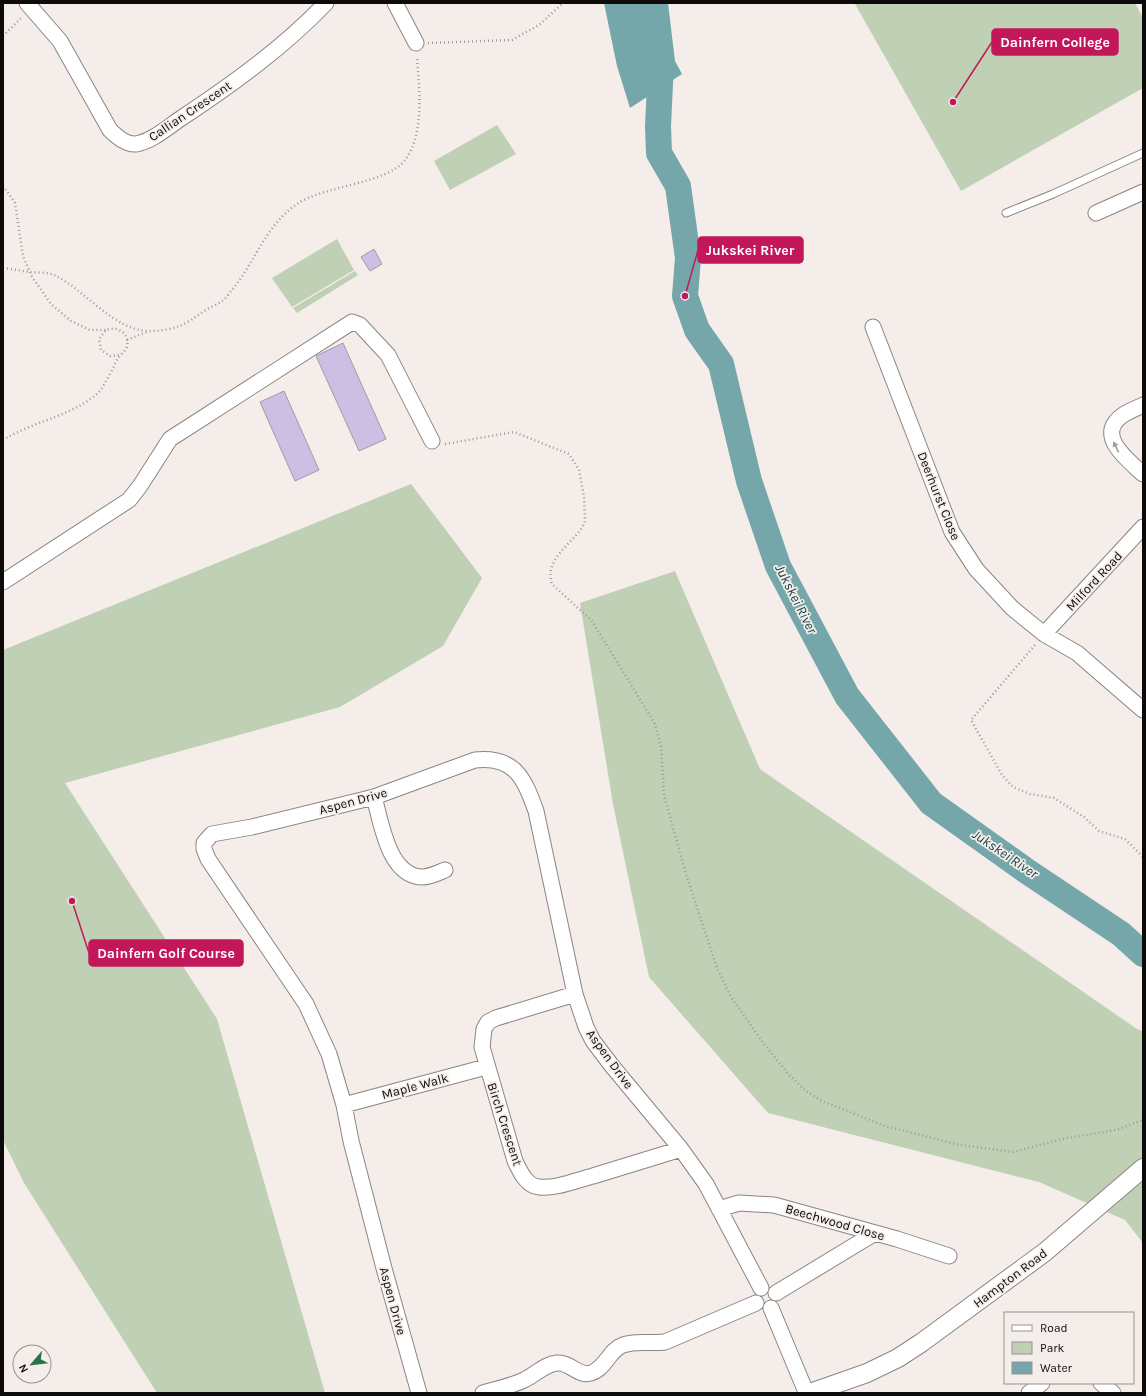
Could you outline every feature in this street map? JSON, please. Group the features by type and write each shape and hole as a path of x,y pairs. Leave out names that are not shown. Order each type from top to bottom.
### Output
{"street":[{"name":"Callian Crescent","path":"30,6 60,41 110,130 118,137 134,144 146,141 161,132 238,78 300,30 326,3"},
{"path":"395,3 416,43"},
{"path":"1096,212 1143,192"},
{"path":"3,582 129,500 140,486 170,439 352,322 360,325 388,355 432,441"},
{"name":"Deerhurst Close","path":"873,327 957,542 976,569 1001,598 1044,634 1077,653 1143,710"},
{"path":"1143,405 1122,415 1112,430 1114,444 1118,452 1143,474"},
{"name":"Milford Road","path":"1044,634 1143,527"},
{"name":"Aspen Drive","path":"419,1393 385,1272 351,1141 344,1105 329,1054 306,1004 208,859 204,849 204,843 207,837 212,834 252,827 374,797 475,760 488,759 503,761 514,769 524,783 536,811 575,994 582,1017 593,1041 612,1066 682,1149 706,1184 761,1288"},
{"path":"374,797 392,855 399,866 407,872 421,877 445,870"},
{"name":"Birch Crescent","path":"575,994 516,1011 488,1022 484,1029 482,1039 486,1067 515,1161 528,1182 538,1187 574,1181 682,1149"},
{"name":"Maple Walk","path":"344,1105 486,1067"},
{"name":"Hampton Road","path":"809,1393 867,1373 898,1358 921,1343 1046,1252 1143,1168"},
{"name":"Beechwood Close","path":"719,1209 739,1203 758,1203 798,1211 949,1256"},
{"path":"776,1293 875,1233"},
{"path":"761,1288 771,1288 776,1293 777,1300 771,1308 761,1308 756,1303 756,1293 761,1288"},
{"path":"484,1393 524,1380 548,1366 557,1363 563,1364 583,1374 589,1374 600,1368 612,1353 621,1345 635,1342 653,1344 665,1342 756,1303"},
{"path":"771,1308 809,1393"},
{"name":"Hampton Road","path":"847,1393 867,1373"},
{"path":"1102,1384 1113,1393"}],"lane":[{"path":"1006,213 1053,194 1143,153"}],"path":[{"path":"127,340 150,331 180,327 211,306 223,301 242,278 267,234 277,221 298,204 325,190 351,185 391,171 404,161 413,148 419,112 420,94 416,43 512,40 539,25 563,3"},
{"path":"3,36 30,6"},
{"path":"3,186 15,203 23,256 29,272 51,304 71,321 90,330 106,330 116,328 125,335 127,340 127,346 120,355 100,392 81,406 18,431 3,440"},
{"path":"3,268 53,274 93,301 118,321 135,329 150,331"},
{"path":"106,330 99,339 101,350 110,356 120,355"},
{"path":"432,441 434,444 443,444 516,432 569,454 576,463 584,496 585,521 558,554 551,575 552,584 592,621 655,724 661,746 664,795 685,871 717,968 731,997 764,1044 793,1079 806,1092 822,1101 885,1126 955,1144 987,1149 1018,1151 1067,1138 1116,1130 1143,1120"},
{"path":"1044,634 971,720 1002,775 1013,787 1030,794 1054,798 1084,817 1099,830 1125,839 1143,857"}],"green space":[{"path":"1135,3 1143,18 1143,88 961,191 855,4"},
{"path":"497,125 516,154 450,190 434,161"},
{"path":"337,239 354,270 292,307 272,278"},
{"path":"355,271 358,275 297,313 293,308"},
{"path":"411,484 482,578 443,646 340,707 65,783 217,1019 325,1393 157,1393 24,1183 3,1140 3,650"},
{"path":"675,571 760,769 1137,1029 1143,1031 1143,1243 1125,1220 1039,1182 768,1113 649,977 613,804 580,603"}],"water":[{"path":"604,3 668,3 675,61 682,74 630,108 617,66"}],"building":[{"path":"374,249 382,264 370,271 361,257"},
{"path":"343,343 386,439 359,451 316,356"},
{"path":"284,391 319,470 295,481 260,402"}],"waterway":[{"name":"Jukskei River","path":"648,3 661,63 658,126 659,153 678,186 688,258 685,296 697,330 721,364 749,481 778,566 847,696 931,803 1028,872 1121,934 1143,954"}],"place":[{"name":"Dainfern College","path":"953,102"},
{"name":"Jukskei River","path":"685,296"},
{"name":"Dainfern Golf Course","path":"72,901"}]}
